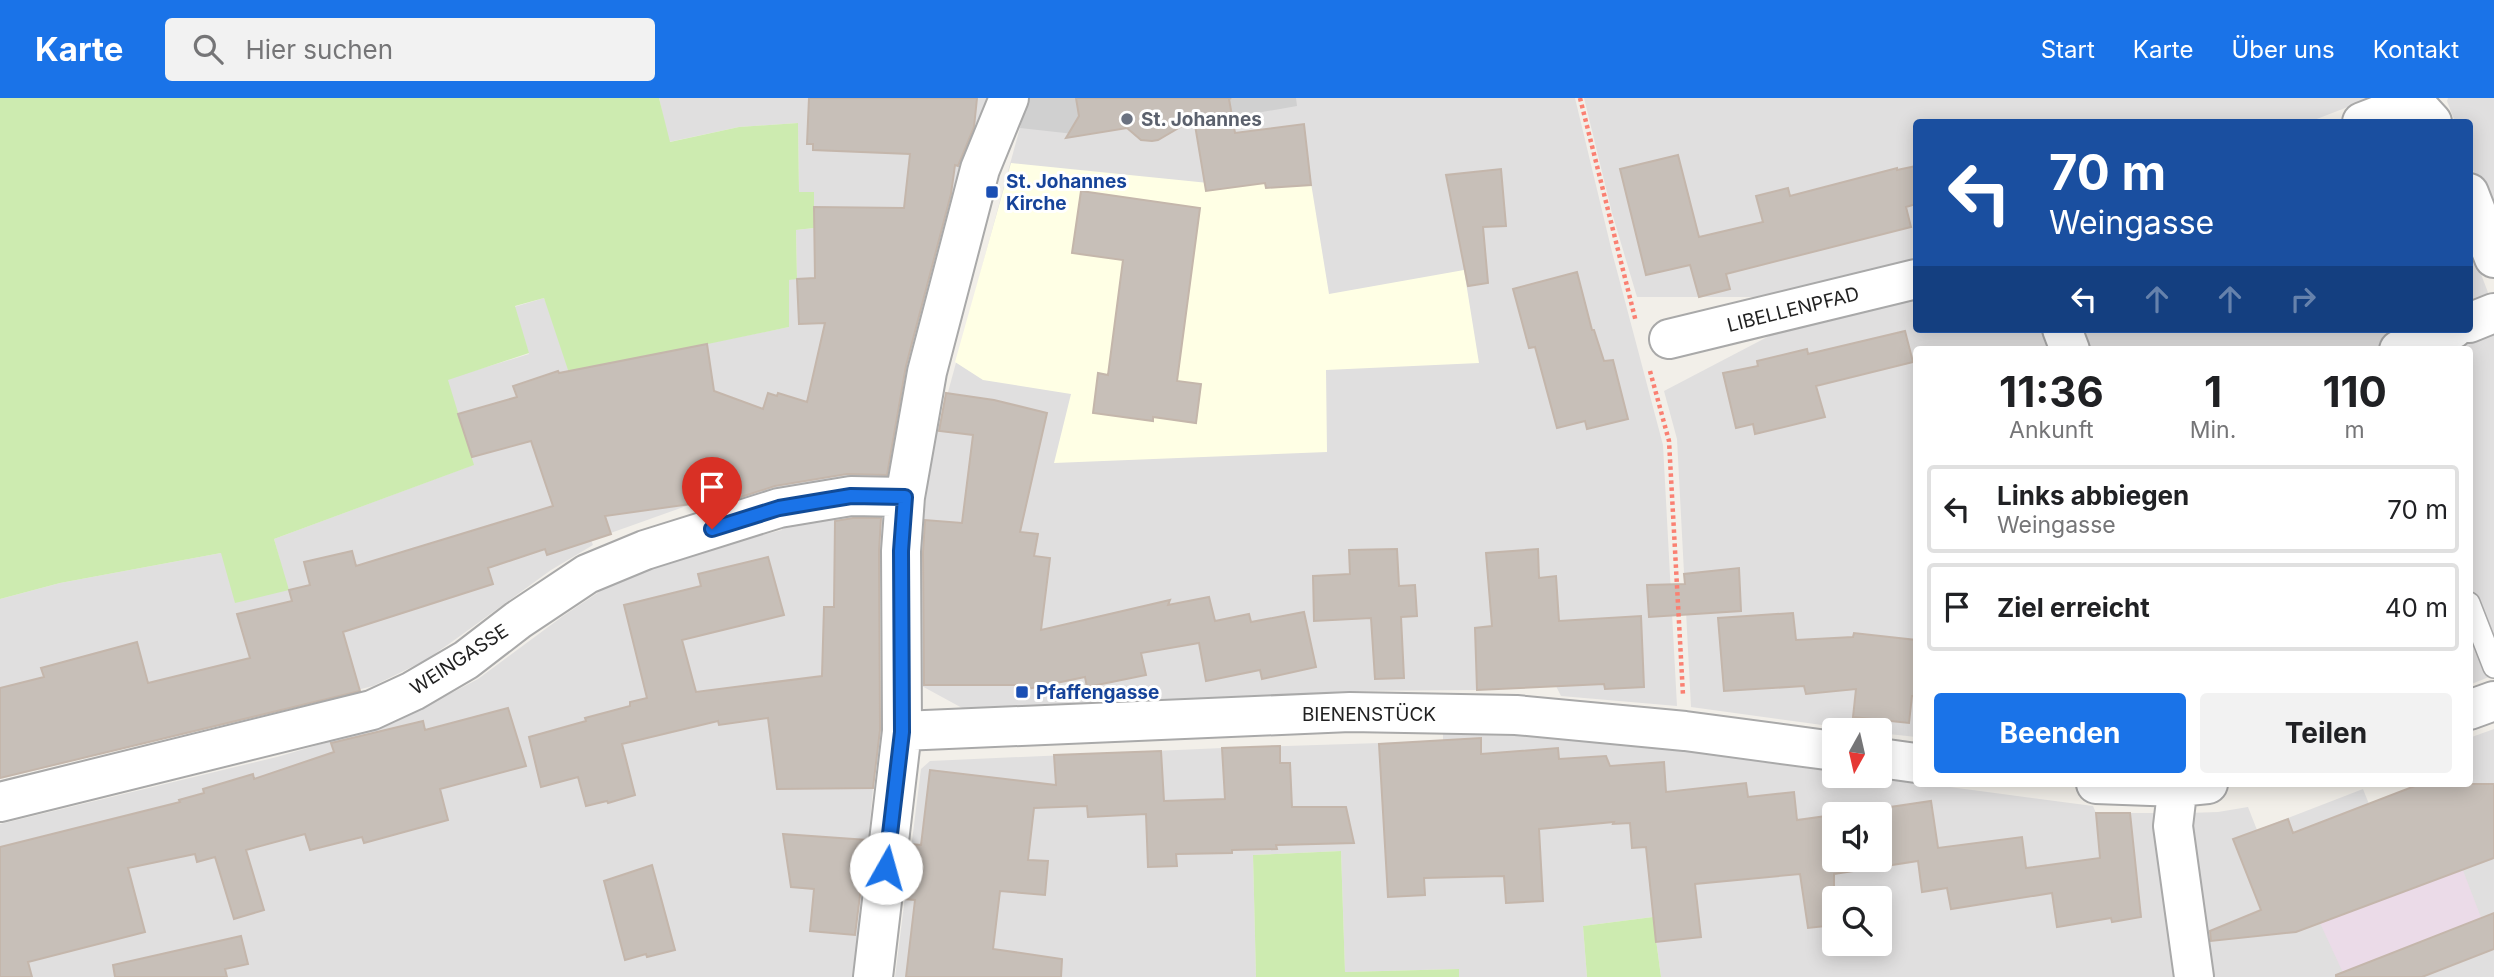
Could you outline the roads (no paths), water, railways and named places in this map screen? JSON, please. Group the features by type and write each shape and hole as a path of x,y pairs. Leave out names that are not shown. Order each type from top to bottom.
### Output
{"street":[{"path":"873,977 902,732 901,551 905,497 931,359 980,169 1009,98"},
{"path":"2370,119 2388,112 2427,117"},
{"path":"2481,206 2494,258"},
{"name":"LIBELLENPFAD","path":"1653,348 1913,280"},
{"path":"2473,321 2494,313"},
{"path":"2409,346 2443,333"},
{"name":"WEINGASSE","path":"0,802 372,710 414,691 466,660 518,620 587,574 645,550 779,508 851,496 905,497"},
{"path":"2473,709 2494,701"},
{"name":"BIENENSTÜCK","path":"902,732 1350,712 1516,715 1685,731 1822,749"},
{"path":"1892,760 1913,763"},
{"path":"2187,787 2173,826 2194,977"}],"lane":[{"path":"2473,613 2494,667"}],"place":[{"name":"St. Johannes","path":"1127,119"},
{"name":"St. Johannes Kirche","path":"992,192"},
{"name":"Pfaffengasse","path":"1022,692"}]}
